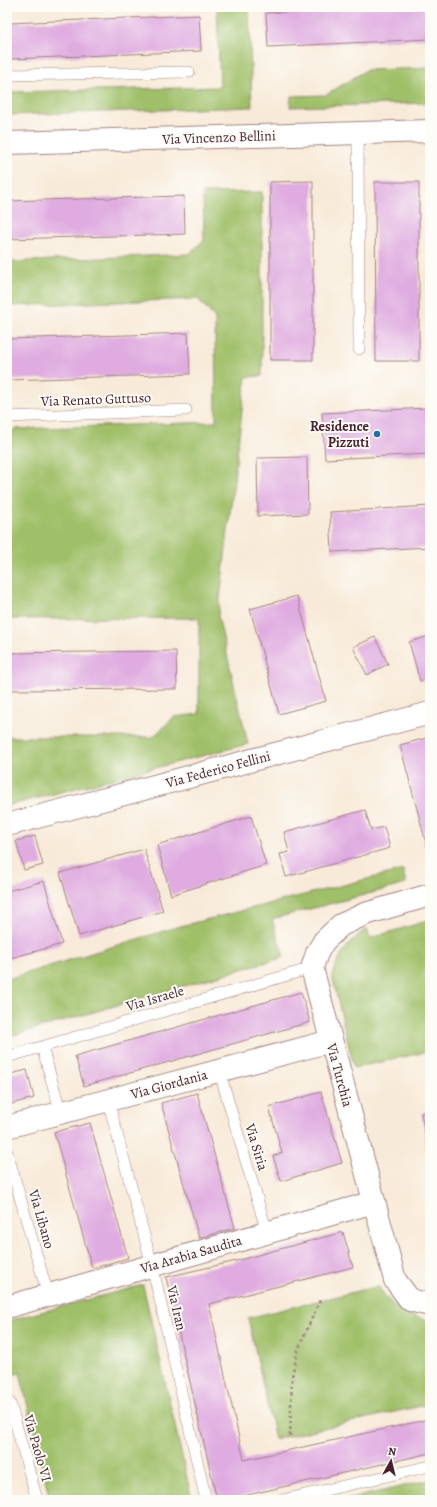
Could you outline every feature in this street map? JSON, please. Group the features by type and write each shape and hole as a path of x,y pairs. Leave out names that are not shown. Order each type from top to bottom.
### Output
{"street":[{"name":"Via Vincenzo Bellini","path":"7,143 430,131"},
{"name":"Via Federico Fellini","path":"7,825 430,714"},
{"path":"312,968 316,953 324,941 341,925 365,914 430,895"},
{"name":"Via Turchia","path":"312,968 395,1280 410,1300 430,1306"},
{"name":"Via Giordania","path":"7,1127 331,1041"},
{"name":"Via Arabia Saudita","path":"7,1307 374,1202"}],"lane":[{"path":"7,75 189,72"},
{"path":"358,133 359,349"},
{"name":"Via Renato Guttuso","path":"7,417 186,410"},
{"name":"Via Israele","path":"7,1057 312,968"},
{"path":"42,1047 61,1113"},
{"name":"Via Siria","path":"219,1070 267,1232"},
{"name":"Via Iran","path":"108,1100 152,1265 206,1500"},
{"name":"Via Libano","path":"7,1152 48,1295"},
{"name":"Via Paolo VI","path":"10,1404 37,1500"},
{"path":"283,1500 430,1466"}],"path":[{"path":"290,1436 292,1376 298,1350 320,1300"}],"green space":[{"path":"217,7 249,7 252,107 10,115 9,92 220,87"},
{"path":"430,68 430,103 290,107 291,96 326,95 366,70"},
{"path":"262,192 262,376 246,377 218,616 248,744 7,806 7,737 153,737 174,717 199,714 199,618 7,619 7,442 14,429 216,422 215,318 198,299 7,306 7,262 189,254 204,240 203,193"},
{"path":"403,870 406,884 272,919 284,957 7,1037 7,979 173,928"},
{"path":"430,920 430,1051 354,1068 332,976 337,962 350,943 367,929 370,938"},
{"path":"143,1285 192,1500 50,1500 20,1373 7,1376 7,1321"},
{"path":"378,1286 383,1294 400,1310 430,1321 430,1404 275,1439 248,1318"},
{"path":"430,1480 430,1500 344,1500"}],"building":[{"path":"380,7 430,7 430,39 268,47 266,13"},
{"path":"199,15 201,51 11,59 10,23"},
{"path":"313,181 313,360 270,360 270,182"},
{"path":"375,182 419,182 419,361 376,361"},
{"path":"184,196 185,234 7,239 7,201"},
{"path":"188,333 190,374 7,380 7,339"},
{"name":"Residence Pizzuti","path":"430,408 430,454 325,459 322,413"},
{"path":"307,457 308,514 258,516 257,458"},
{"path":"430,506 430,547 332,552 330,512"},
{"path":"297,596 326,701 279,714 250,609"},
{"path":"430,636 430,678 420,681 409,642"},
{"path":"375,637 388,664 367,675 353,647"},
{"path":"176,651 177,689 7,690 7,653"},
{"path":"430,737 430,854 429,854 400,745"},
{"path":"365,810 371,830 384,827 390,848 286,877 280,854 289,852 284,832"},
{"path":"251,816 266,865 171,895 157,845"},
{"path":"35,836 43,865 24,870 16,841"},
{"path":"144,849 163,911 79,936 60,873"},
{"path":"44,881 62,944 7,959 7,891"},
{"path":"301,992 310,1022 84,1086 75,1056"},
{"path":"27,1070 34,1098 7,1105 7,1075"},
{"path":"321,1092 342,1163 281,1181 273,1156 282,1153 269,1107"},
{"path":"197,1093 235,1228 199,1238 161,1103"},
{"path":"430,1111 430,1155 429,1155 421,1113"},
{"path":"90,1123 128,1258 92,1268 54,1132"},
{"path":"343,1232 353,1267 209,1304 244,1460 430,1419 430,1453 226,1500 217,1500 166,1277 232,1262"}],"place":[{"name":"Residence Pizzuti","path":"377,434"}]}
